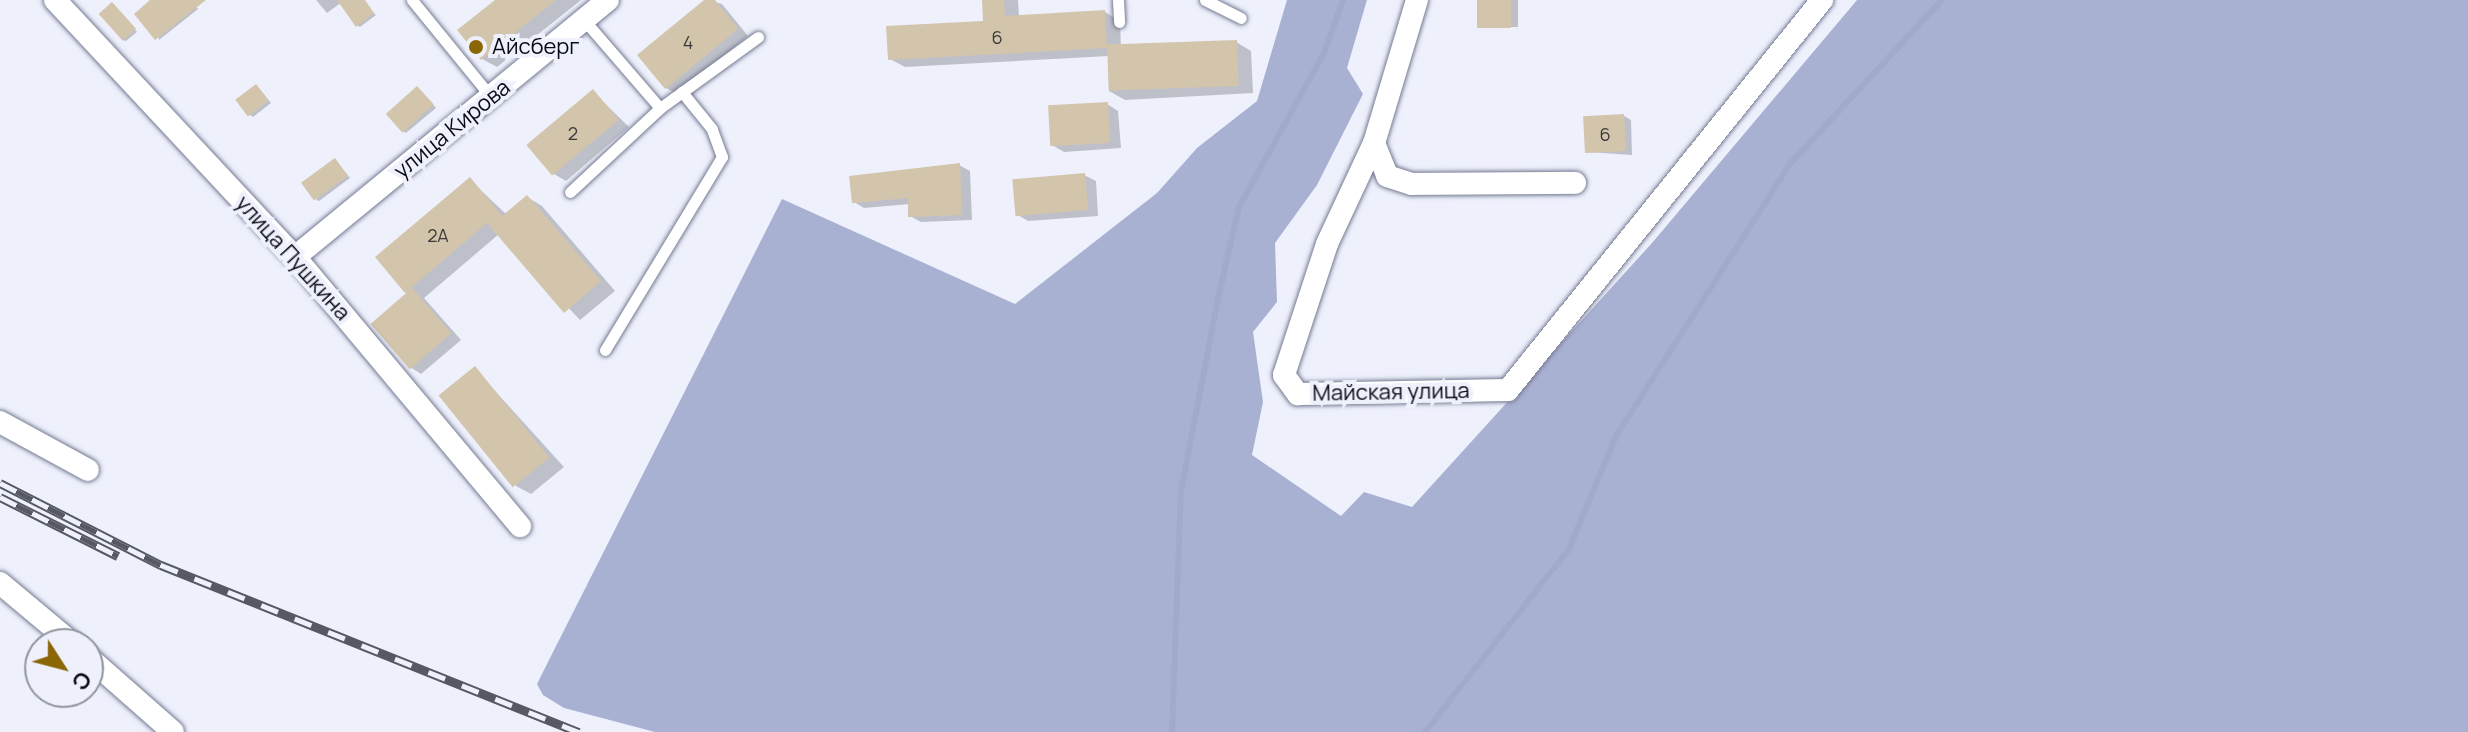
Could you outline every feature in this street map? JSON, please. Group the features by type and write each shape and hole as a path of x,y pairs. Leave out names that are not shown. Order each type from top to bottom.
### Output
{"street":[{"name":"улица Пушкина","path":"55,0 295,257 520,526"},
{"name":"улица Кирова","path":"295,257 608,0"},
{"path":"1417,0 1374,143 1387,176 1412,184 1575,183"},
{"name":"Майская улица","path":"1374,143 1327,244 1284,375 1298,394 1324,396 1508,390 1822,0"},
{"path":"0,422 88,470"},
{"path":"0,583 54,628"},
{"path":"104,671 173,732"}],"lane":[{"path":"412,0 492,98"},
{"path":"1118,0 1119,22"},
{"path":"1205,0 1241,18"},
{"path":"584,20 660,108"},
{"path":"570,192 660,108 758,37"},
{"path":"605,350 722,157 712,129 682,92"}],"shaded area":[{"path":"1287,0 1367,0 1347,68 1363,94 1317,185 1275,243 1277,302 1253,332 1263,402 1252,455 1341,516 1364,492 1412,507 1652,243 1857,0 2468,0 2468,732 655,732 564,708 543,695 537,684 782,199 1015,304 1157,193 1197,148 1257,101"}],"building":[{"path":"150,0 206,0 155,40 134,14"},
{"path":"337,0 365,0 374,13 356,27"},
{"path":"495,0 556,0 481,60 457,30"},
{"path":"704,0 715,0 738,29 665,89 637,55"},
{"path":"982,0 1004,0 1005,16 1105,10 1107,48 888,60 886,26 983,21"},
{"path":"1477,0 1511,0 1511,28 1477,28"},
{"path":"112,2 136,29 123,41 99,14"},
{"path":"1237,40 1239,86 1109,91 1107,45"},
{"path":"256,84 269,101 248,116 235,100"},
{"path":"417,86 434,105 403,133 386,114"},
{"path":"593,89 619,120 552,176 526,145"},
{"path":"1108,102 1110,143 1050,146 1048,105"},
{"path":"1624,114 1626,151 1585,153 1583,116"},
{"path":"335,158 348,176 314,200 301,183"},
{"path":"960,163 962,215 908,217 908,198 852,203 849,176"},
{"path":"1085,173 1088,210 1016,216 1012,179"},
{"path":"470,177 502,216 527,195 601,281 564,313 487,223 405,293 375,257"},
{"path":"412,288 451,333 410,369 370,324"},
{"path":"475,366 549,458 513,487 438,396"}],"waterway":[{"path":"1172,732 1181,491 1239,207 1324,53 1343,0"},
{"path":"1425,732 1569,549 1616,436 1789,165 1942,0"}],"railway":[{"path":"0,483 161,565 579,732"},
{"path":"0,497 118,556"}],"place":[{"name":"Айсберг","path":"476,47"}]}
